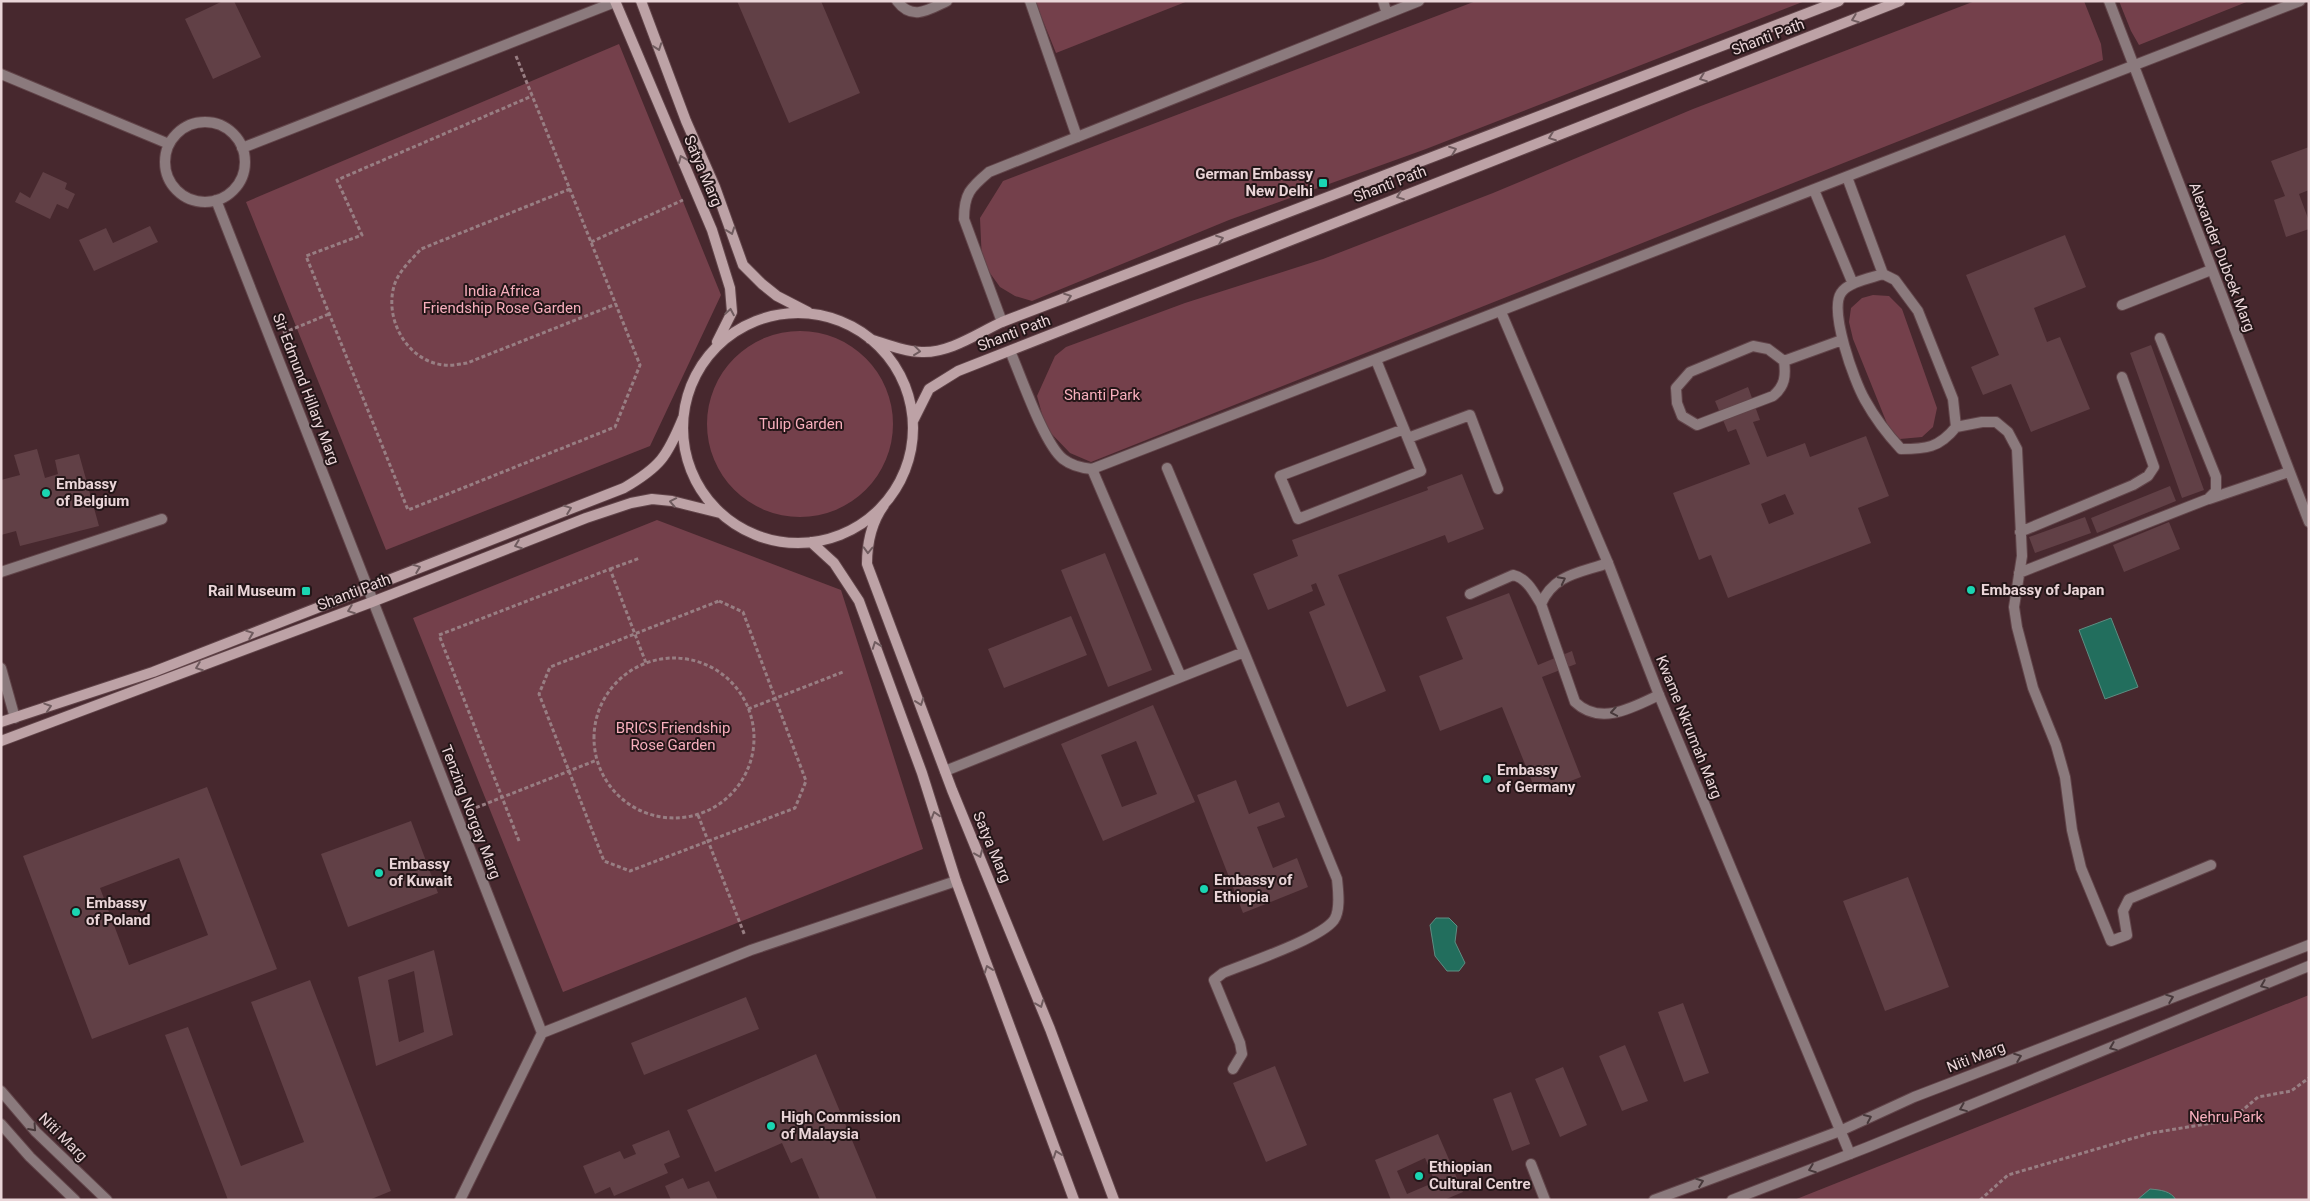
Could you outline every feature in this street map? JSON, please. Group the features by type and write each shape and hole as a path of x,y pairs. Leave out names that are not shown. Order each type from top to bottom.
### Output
{"main road":[{"name":"Satya Marg","path":"641,1 686,121 715,187 743,265 777,296 812,314"},
{"name":"Shanti Path","path":"870,339 910,351 933,352 944,350 1002,322 1839,1"},
{"name":"Shanti Path","path":"913,421 928,389 958,371 1900,1"},
{"name":"Satya Marg","path":"615,2 712,230 730,288 732,312 723,333 708,355"},
{"path":"812,314 846,324 870,339 887,355 900,376 908,398 913,421 908,458 901,480 884,505 869,519 851,530 832,538 792,543 772,540 753,534 736,525 720,513 703,493 690,470 683,436 683,418 685,405 694,378 708,355 722,341 755,321 774,316 812,314"},
{"name":"Shanti Path","path":"1,722 153,672 624,488 648,474 658,465 666,455 683,418"},
{"name":"Shanti Path","path":"1,741 372,602 586,518 632,503 658,500 720,513"},
{"name":"Satya Marg","path":"884,505 878,513 867,543 867,564 945,771 1050,1029 1114,1200"},
{"path":"811,542 834,563 860,601 922,773 956,881 1074,1200"}],"street":[{"path":"897,1 903,9 911,13 920,13 947,1"},
{"path":"1030,1 1077,137"},
{"path":"1383,1 1388,14"},
{"path":"1002,322 964,219 964,201 973,186 989,172 1419,1"},
{"name":"Alexander Dubcek Marg","path":"2109,1 2309,522"},
{"path":"1010,351 1047,438 1062,459 1077,467 1092,469 2300,1"},
{"path":"242,148 615,2"},
{"path":"1,74 169,144"},
{"path":"200,122 214,122 226,128 236,136 242,148 245,161 243,174 238,185 228,195 216,200 203,202 190,199 174,187 166,170 165,156 169,144 177,133 188,125 200,122"},
{"path":"1848,177 1883,274 1895,280 1918,311 1953,399 1956,427"},
{"path":"1814,190 1853,284"},
{"name":"Sir Edmund Hillary Marg","path":"216,200 372,602"},
{"path":"2122,305 2211,270"},
{"path":"1883,274 1853,284 1841,292 1836,305 1842,340 1864,399 1885,432 1902,449 1929,449 1949,436 1956,427 1982,422 1996,422 2008,432 2016,449 2022,556 2014,607 2017,627 2033,688 2056,745 2065,777 2072,830 2081,868 2111,941 2127,935 2123,911 2129,899 2211,865"},
{"name":"Kwame Nkrumah Marg","path":"1501,312 1608,563 1659,695 1850,1154"},
{"path":"2160,338 2216,477 2216,491 2208,499"},
{"path":"1784,361 1842,340"},
{"path":"1752,346 1768,349 1784,361 1785,375 1782,389 1772,396 1696,425 1682,416 1677,402 1676,388 1690,372 1752,346"},
{"path":"1376,360 1406,433 1421,470 1298,518 1280,476 1406,433 1470,415 1498,489"},
{"path":"2020,532 2133,485 2148,476 2154,467 2122,377"},
{"path":"1168,468 1338,879 1338,904 1335,919 1322,930 1292,945 1223,973 1214,980 1240,1043 1242,1054 1233,1068"},
{"path":"1092,469 1181,677"},
{"path":"2018,573 2208,499 2289,472"},
{"path":"1,572 162,519"},
{"path":"1541,604 1547,590 1559,580 1608,563"},
{"path":"1470,594 1513,575 1520,577 1531,588 1541,604 1575,702 1584,711 1598,715 1612,713 1630,709 1659,695"},
{"name":"Tenzing Norgay Marg","path":"372,602 542,1034"},
{"path":"945,771 1244,652"},
{"path":"1,668 15,718"},
{"path":"460,1200 542,1034 751,950 956,881"},
{"name":"Niti Marg","path":"1654,1200 1840,1130 1914,1097 2309,945"},
{"path":"1732,1200 1850,1154 2309,966"},
{"name":"Niti Marg","path":"1,1091 36,1132 107,1200"},
{"path":"1,1124 30,1157 75,1200"},
{"path":"1531,1164 1545,1200"}],"path":[{"path":"511,44 570,189 640,365 615,427 408,510 306,256 362,236 337,180 532,96"},
{"path":"570,189 421,250 409,261 395,282 391,301 395,325 407,345 426,359 444,365 459,364 467,363 616,304"},
{"path":"591,242 697,193"},
{"path":"271,338 329,314"},
{"path":"519,841 439,635 640,558"},
{"path":"610,569 646,663"},
{"path":"719,601 743,612 806,781 795,808 630,871 604,861 540,694 550,667 634,634 719,601"},
{"path":"668,658 699,662 726,678 737,689 748,708 754,732 750,763 744,777 724,801 698,815 665,817 635,808 612,788 597,760 594,728 604,699 625,675 646,663 668,658"},
{"path":"748,708 843,672"},
{"path":"456,815 597,760"},
{"path":"698,815 751,950"},
{"path":"1980,1200 2008,1175 2151,1133 2231,1120 2258,1097 2291,1092 2309,1078"}],"green space":[{"path":"1035,1 1188,1 1056,53"},
{"path":"1476,1 1805,1 1426,149 1229,220 1032,301 1015,296 1000,287 982,262 980,218 1003,181"},
{"name":"Shanti Park","path":"1975,1 2084,1 2101,44 2103,60 1091,462 1070,453 1046,428 1037,396 1055,356 1066,347 1185,303 1323,259 1493,193 1693,109"},
{"path":"2119,1 2249,1 2139,45"},
{"name":"India Africa Friendship Rose Garden","path":"619,44 721,295 650,446 386,550 246,202"},
{"path":"1873,295 1889,296 1902,309 1937,408 1933,427 1922,437 1900,439 1890,431 1853,339 1849,322 1851,308 1862,298"},
{"name":"Tulip Garden","path":"800,331 836,338 866,358 886,388 893,424 886,460 866,490 836,510 800,517 764,510 734,490 714,460 707,424 714,388 734,358 764,338"},
{"name":"BRICS Friendship Rose Garden","path":"657,520 841,590 923,849 563,992 413,618"},
{"name":"Nehru Park","path":"2309,995 2309,1200 1794,1200"}],"shaded area":[{"path":"2111,618 2138,687 2105,699 2079,630"},
{"path":"1436,918 1449,918 1457,926 1455,942 1465,963 1459,971 1447,971 1435,956 1430,925"},
{"path":"2150,1189 2168,1193 2176,1200 2137,1200"}],"building":[{"path":"223,1 234,1 261,57 213,79 185,19"},
{"path":"737,1 821,1 860,93 789,123"},
{"path":"2309,147 2309,190 2299,194 2309,221 2309,229 2286,237 2274,200 2285,196 2271,161"},
{"path":"43,172 67,183 65,189 75,194 68,209 57,204 50,219 15,202 20,192 30,198"},
{"path":"150,226 158,242 94,271 79,240 106,228 113,243"},
{"path":"2065,235 2086,287 2034,308 2047,342 2060,337 2090,409 2031,432 2011,384 1983,395 1971,367 1999,355 1966,275"},
{"path":"2151,345 2204,490 2182,498 2130,353"},
{"path":"1748,387 1760,420 1753,422 1767,457 1805,443 1810,457 1866,436 1889,496 1858,508 1871,543 1728,598 1711,555 1699,560 1673,493 1750,464 1736,429 1728,432 1715,401","holes":["1785,494 1794,514 1769,524 1761,504"]},
{"name":"Embassy of Belgium","path":"37,449 45,478 58,474 55,460 79,454 99,526 20,546 16,531 1,535 1,480 20,475 14,455"},
{"path":"1462,474 1484,529 1448,543 1445,535 1338,575 1386,691 1347,707 1309,612 1325,605 1316,583 1311,585 1313,591 1268,610 1253,574 1298,556 1292,540 1428,490 1427,487"},
{"path":"2170,486 2176,501 2097,533 2091,518"},
{"path":"2085,517 2091,533 2035,553 2029,537"},
{"path":"2169,522 2180,549 2124,572 2113,545"},
{"path":"1105,553 1152,670 1108,687 1061,570"},
{"path":"1509,593 1538,665 1572,651 1576,664 1542,677 1581,777 1537,794 1502,707 1440,731 1419,676 1463,659 1446,617"},
{"path":"1071,616 1087,655 1004,688 988,649"},
{"path":"1153,705 1195,802 1103,841 1061,744","holes":["1136,741 1157,794 1122,807 1101,755"]},
{"path":"1236,780 1249,814 1279,802 1285,817 1257,827 1273,868 1297,858 1308,887 1243,913 1197,795"},
{"name":"Embassy of Poland","path":"207,787 277,969 92,1039 23,856","holes":["179,858 208,935 129,965 100,888"]},
{"name":"Embassy of Kuwait","path":"411,821 438,893 348,927 321,854"},
{"path":"1908,877 1949,987 1885,1011 1843,901"},
{"path":"434,950 453,1035 376,1066 358,977","holes":["414,971 424,1032 399,1042 388,980"]},
{"path":"310,980 391,1191 369,1200 228,1200 165,1035 188,1027 241,1166 304,1142 251,1002"},
{"path":"746,997 759,1029 644,1075 631,1043"},
{"path":"1683,1003 1709,1073 1684,1082 1658,1012"},
{"path":"1625,1045 1648,1101 1622,1111 1599,1056"},
{"name":"High Commission of Malaysia","path":"816,1054 877,1200 820,1200 802,1158 791,1163 782,1143 715,1172 687,1110"},
{"path":"1275,1066 1307,1145 1266,1162 1233,1083"},
{"path":"1563,1067 1587,1125 1560,1137 1535,1079"},
{"path":"1511,1092 1530,1144 1512,1151 1493,1099"},
{"path":"669,1130 680,1157 664,1164 668,1173 614,1196 610,1187 595,1194 583,1166 620,1151 624,1159 636,1154 632,1145"},
{"path":"1438,1134 1463,1192 1444,1200 1391,1200 1375,1160","holes":["1425,1158 1435,1182 1407,1194 1397,1171"]},
{"path":"683,1178 688,1189 709,1181 718,1200 671,1200 665,1186"}],"place":[{"name":"German Embassy New Delhi","path":"1323,183"},
{"name":"Embassy of Belgium","path":"46,493"},
{"name":"Embassy of Japan","path":"1971,590"},
{"name":"Rail Museum","path":"306,591"},
{"name":"Embassy of Germany","path":"1487,779"},
{"name":"Embassy of Kuwait","path":"379,873"},
{"name":"Embassy of Ethiopia","path":"1204,889"},
{"name":"Embassy of Poland","path":"76,912"},
{"name":"High Commission of Malaysia","path":"771,1126"},
{"name":"Ethiopian Cultural Centre","path":"1419,1176"}]}
